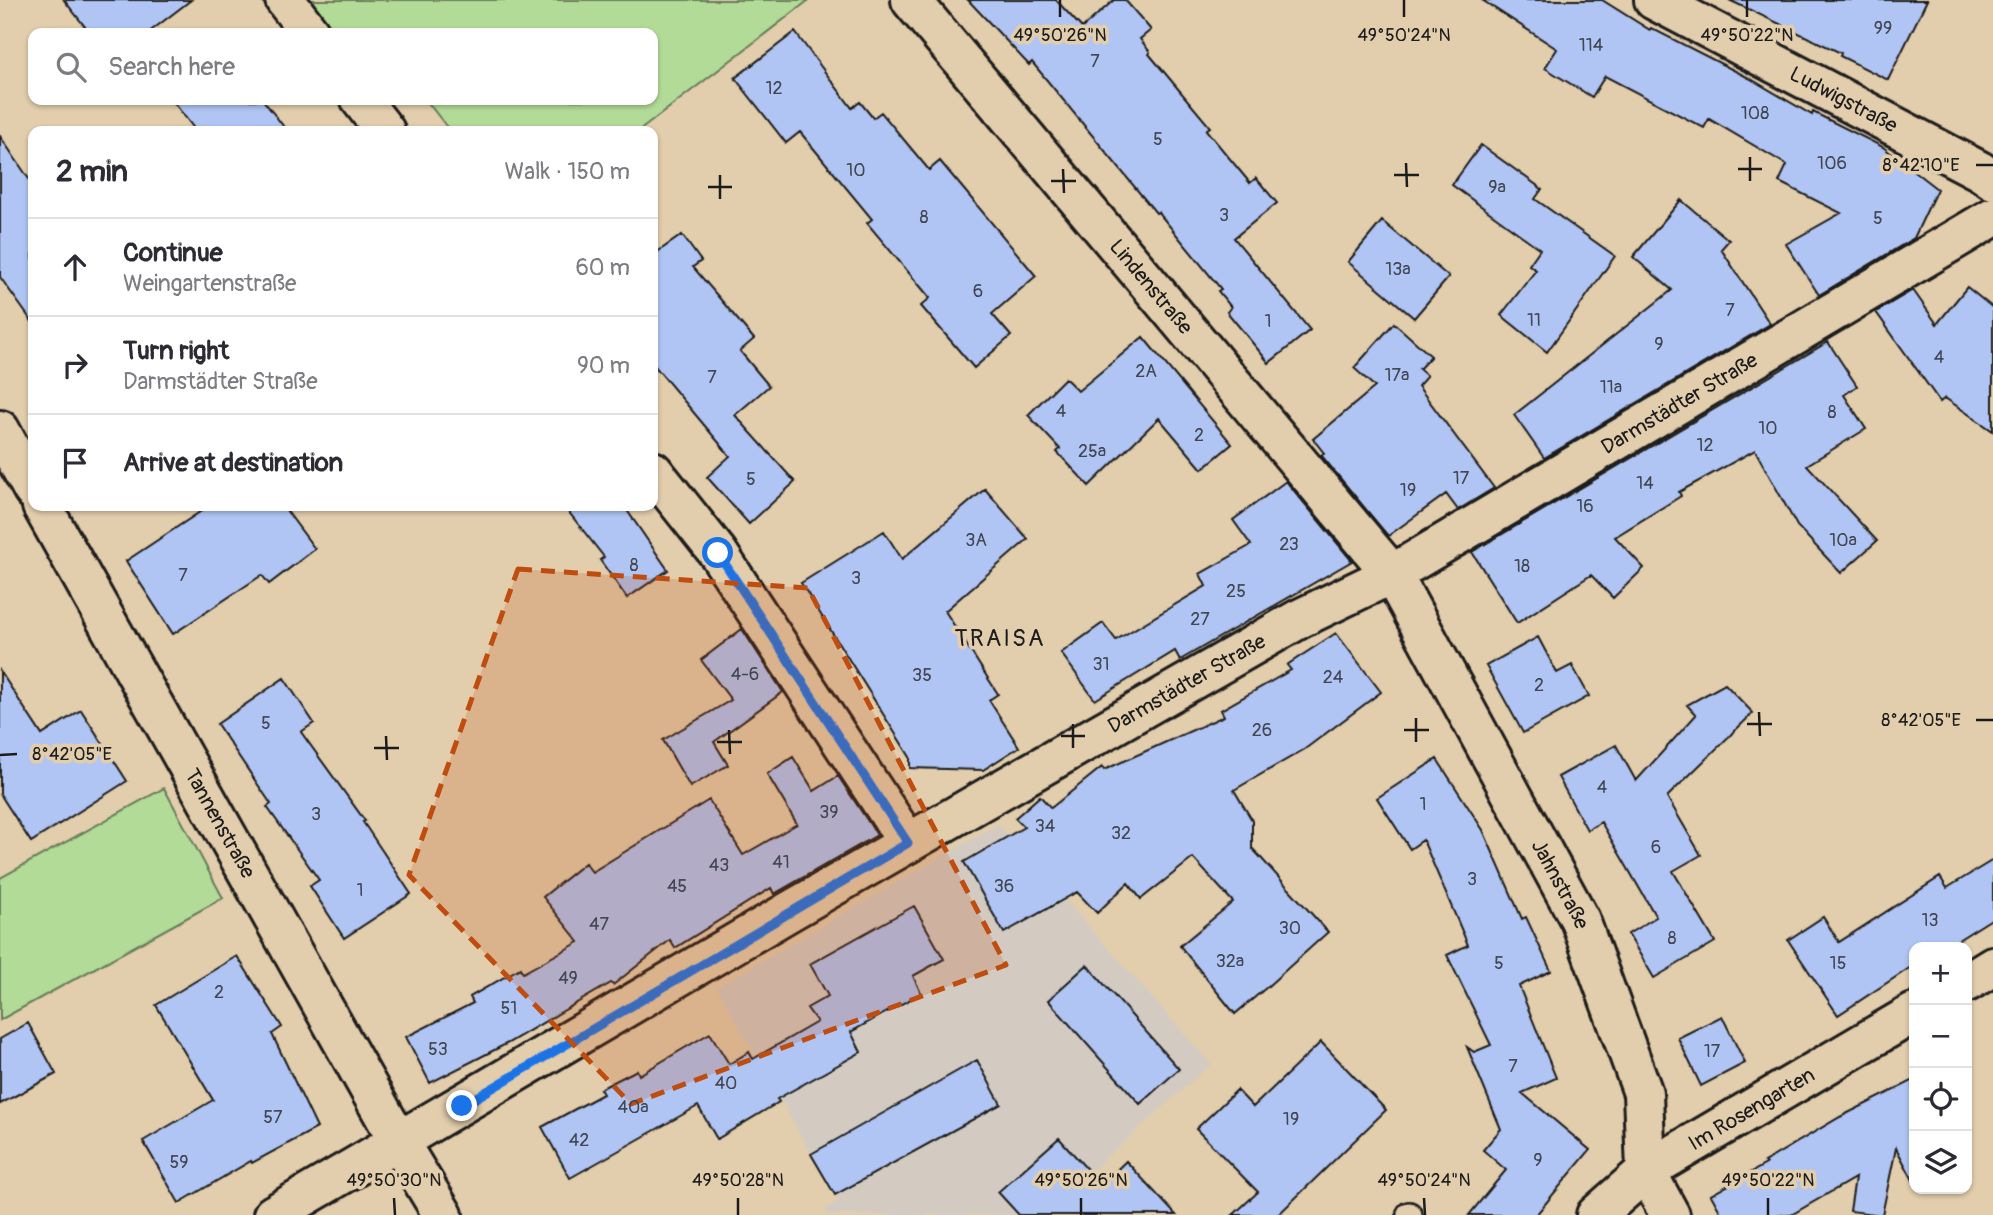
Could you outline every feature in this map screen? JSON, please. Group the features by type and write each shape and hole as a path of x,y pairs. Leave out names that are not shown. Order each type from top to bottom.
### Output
{"street":[{"path":"285,0 306,28"},
{"name":"Lindenstraße","path":"911,0 1392,574"},
{"name":"Ludwigstraße","path":"1654,0 1993,180"},
{"path":"365,105 381,126"},
{"name":"Darmstädter Straße","path":"273,1215 908,843 1299,619 1392,574 1993,217"},
{"path":"0,430 28,482"},
{"path":"658,477 718,553 908,843"},
{"name":"Tannenstraße","path":"45,511 399,1142 443,1215"},
{"name":"Jahnstraße","path":"1392,574 1580,920 1643,1093 1647,1171 1670,1215"},
{"path":"1972,979 1993,966"},
{"name":"Im Rosengarten","path":"1596,1215 1647,1171 1909,1016"}],"highlighted area":[{"path":"518,569 808,588 1006,965 631,1104 409,875"}],"shaded area":[{"path":"998,824 1211,1064 1042,1215 829,1215 825,1210 838,1202 717,987"}],"green space":[{"path":"308,0 809,0 645,126 446,126 430,105 658,105 658,28 329,28"},
{"path":"164,788 223,898 0,1020 0,878"}],"building":[{"path":"64,0 191,0 155,28 86,28"},
{"path":"968,0 1056,0 1082,28 1114,0 1125,0 1151,30 1140,39 1149,54 1210,127 1206,130 1250,183 1256,178 1277,203 1234,238 1310,330 1269,363 1227,312 1231,307 1218,291 1221,289 1158,212 1156,213 1032,62 1029,65"},
{"path":"1482,0 1602,0 1650,30 1651,28 1749,78 1812,115 1813,112 1883,147 1937,189 1914,238 1819,295 1786,244 1841,213 1779,182 1787,165 1709,119 1704,128 1605,76 1592,97 1545,68 1557,49"},
{"path":"1729,0 1927,0 1888,80 1840,56 1841,53"},
{"path":"795,32 852,108 860,102 873,118 881,112 929,170 940,161 1036,276 992,314 1011,336 974,368 921,306 930,298 867,223 872,219 800,132 786,143 735,78"},
{"path":"176,105 267,105 283,126 192,126"},
{"path":"0,136 28,178 28,316 0,277"},
{"path":"1481,145 1542,189 1535,199 1615,256 1547,352 1501,315 1536,270 1529,265 1540,249 1452,185"},
{"path":"1681,200 1729,240 1721,249 1770,324 1544,458 1514,415 1672,290 1633,257"},
{"path":"1382,221 1449,277 1414,318 1348,262"},
{"path":"682,235 701,261 693,267 754,339 740,351 769,386 735,415 795,482 749,524 707,477 730,456 658,370 658,252"},
{"path":"1967,287 1993,308 1993,431 1945,398 1940,402 1876,312 1913,290 1937,324"},
{"path":"1394,323 1431,356 1419,369 1427,376 1418,386 1494,488 1458,510 1446,494 1388,536 1321,455 1324,453 1313,439 1375,387 1354,368"},
{"path":"1143,337 1232,444 1202,469 1159,418 1089,486 1057,452 1060,449 1028,415 1065,378 1078,391"},
{"path":"1828,342 1857,386 1844,395 1866,429 1807,465 1877,541 1841,573 1797,526 1755,450 1679,492 1681,496 1615,537 1644,568 1613,598 1591,575 1517,623 1472,552"},
{"path":"1286,481 1352,561 1180,660 1175,651 1095,700 1061,653 1103,623 1116,640 1206,586 1200,574 1251,545 1233,520"},
{"path":"985,489 1028,539 945,611 998,694 989,700 1019,747 983,770 910,768 910,757 801,583 884,531 902,559"},
{"path":"201,511 287,511 315,549 269,584 262,575 173,634 126,561"},
{"path":"568,511 627,511 668,570 627,598 600,560 604,557"},
{"path":"742,629 783,692 714,742 728,765 690,787 663,740 731,700 701,660"},
{"path":"1336,633 1381,692 1305,749 1234,790 1252,820 1252,848 1328,932 1235,1014 1180,946 1233,902 1193,858 1141,899 1128,883 1097,913 1077,892 1004,933 964,862 1024,827 1015,818 1040,796 1051,808 1102,767 1104,770 1224,716 1221,710 1291,670 1287,665"},
{"path":"1538,637 1557,673 1572,665 1589,696 1523,733 1486,666"},
{"path":"0,671 42,735 81,710 127,781 31,842 0,794"},
{"path":"284,678 314,723 301,732 365,821 363,822 411,894 344,938 310,886 319,880 267,807 271,804 217,724"},
{"path":"1725,684 1753,713 1667,797 1701,855 1673,871 1715,942 1654,978 1628,934 1656,917 1601,822 1587,830 1558,777 1616,745 1636,781 1696,715 1687,705"},
{"path":"793,757 814,791 838,776 877,835 774,894 771,888 675,948 670,940 613,985 611,983 508,1043 430,1083 406,1037 473,1003 470,997 520,968 523,973 579,942 543,897 585,863 592,872 709,800 743,855 797,824 767,774"},
{"path":"1437,759 1483,830 1522,919 1526,917 1551,971 1519,986 1556,1078 1522,1093 1590,1150 1536,1215 1469,1215 1506,1170 1483,1150 1501,1129 1467,1047 1474,1052 1491,1045 1447,955 1468,945 1423,840 1410,849 1377,798"},
{"path":"1993,860 1993,918 1955,942 1909,942 1909,968 1838,1015 1788,940 1823,917 1839,942 1940,877 1947,888"},
{"path":"914,906 944,959 913,976 921,993 851,1032 861,1052 777,1099 779,1102 717,1139 698,1106 570,1178 542,1127 603,1094 600,1089 637,1070 639,1075 710,1033 729,1064 749,1052 753,1059 817,1022 807,1008 828,996 810,964"},
{"path":"237,956 282,1027 272,1034 317,1128 252,1163 251,1161 179,1203 143,1141 213,1100 156,1005"},
{"path":"1087,965 1179,1069 1140,1104 1048,1000"},
{"path":"1722,1016 1745,1063 1701,1086 1678,1038"},
{"path":"28,1023 56,1074 0,1104 0,1039"},
{"path":"1321,1042 1386,1110 1278,1215 1233,1215 1258,1192 1196,1129 1237,1090 1253,1107"},
{"path":"977,1060 1001,1104 835,1195 811,1154"},
{"path":"1909,1082 1909,1173 1896,1148 1882,1215 1850,1211 1855,1178 1791,1215 1722,1215 1711,1195 1840,1117"},
{"path":"1059,1138 1101,1185 1126,1161 1176,1215 1019,1215 998,1192"}],"district":[{"name":"TRAISA","path":"1000,638"}],"route":[{"path":"462,1106 908,843 718,553"}]}
